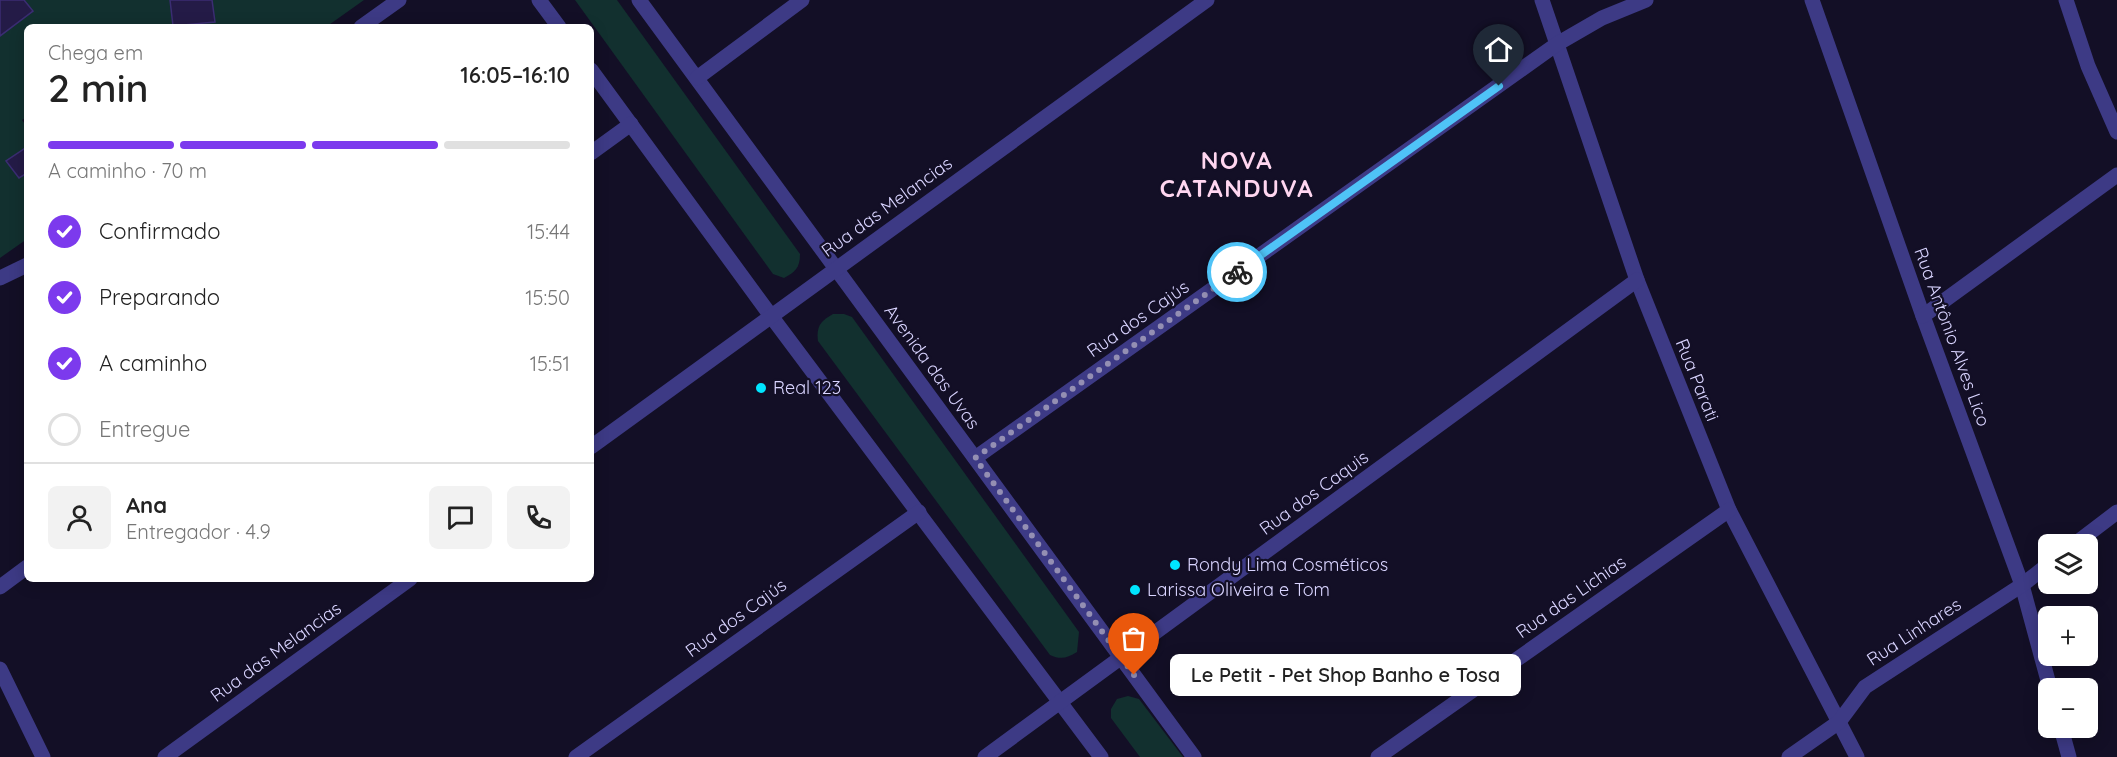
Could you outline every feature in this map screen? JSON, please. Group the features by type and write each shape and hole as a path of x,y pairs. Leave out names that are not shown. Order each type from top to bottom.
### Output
{"street":[{"path":"365,24 399,0"},
{"path":"538,0 557,24"},
{"name":"Avenida das Uvas","path":"639,0 1194,757"},
{"path":"697,78 802,0"},
{"name":"Rua das Melancias","path":"594,445 1207,0"},
{"name":"Rua Parati","path":"1542,0 1636,280 1728,510 1857,757"},
{"name":"Rua dos Cajús","path":"975,458 1557,44 1602,18 1646,0"},
{"name":"Rua Antônio Alves Lico","path":"1812,0 1923,316 2022,585 2047,678"},
{"path":"2066,0 2088,66 2117,132"},
{"path":"594,74 771,316 1101,757"},
{"path":"594,151 631,124"},
{"path":"1923,316 2117,176"},
{"path":"0,278 24,266"},
{"name":"Rua dos Caquis","path":"985,757 1636,280"},
{"name":"Rua das Lichias","path":"1378,757 1728,510"},
{"name":"Rua dos Cajús","path":"576,757 919,512"},
{"path":"2088,534 2117,512"},
{"path":"0,587 24,569"},
{"name":"Rua Linhares","path":"1789,757 1839,722 1865,687 2038,573"},
{"name":"Rua das Melancias","path":"165,757 406,582"},
{"path":"0,669 43,757"},
{"path":"2064,738 2069,757"}],"green space":[{"path":"0,0 364,0 330,24 24,24 24,119 22,120 24,123 24,149 7,161 19,178 24,175 24,241 0,258"},
{"path":"575,0 617,0 800,254 798,266 791,274 784,278 773,274"},
{"path":"833,314 852,317 1079,632 1077,652 1064,658 1050,655 818,341 820,324"},
{"path":"1128,696 1139,699 1183,757 1140,757 1111,718 1111,709 1117,699"}],"building":[{"path":"0,0 24,0 33,11 0,36"},
{"path":"170,0 212,0 215,22 173,24"},
{"path":"24,149 24,175 19,178 6,161"}],"way so far":[{"path":"1134,675 975,458 1237,272"}],"place":[{"name":"Real 123","path":"761,388"},
{"name":"Rondy Lima Cosméticos","path":"1175,565"},
{"name":"Larissa Oliveira e Tom","path":"1135,590"},
{"name":"Le Petit - Pet Shop Banho e Tosa","path":"1134,675"}],"district":[{"name":"NOVA CATANDUVA","path":"1237,175"}],"route":[{"path":"1237,272 1499,86"}]}
